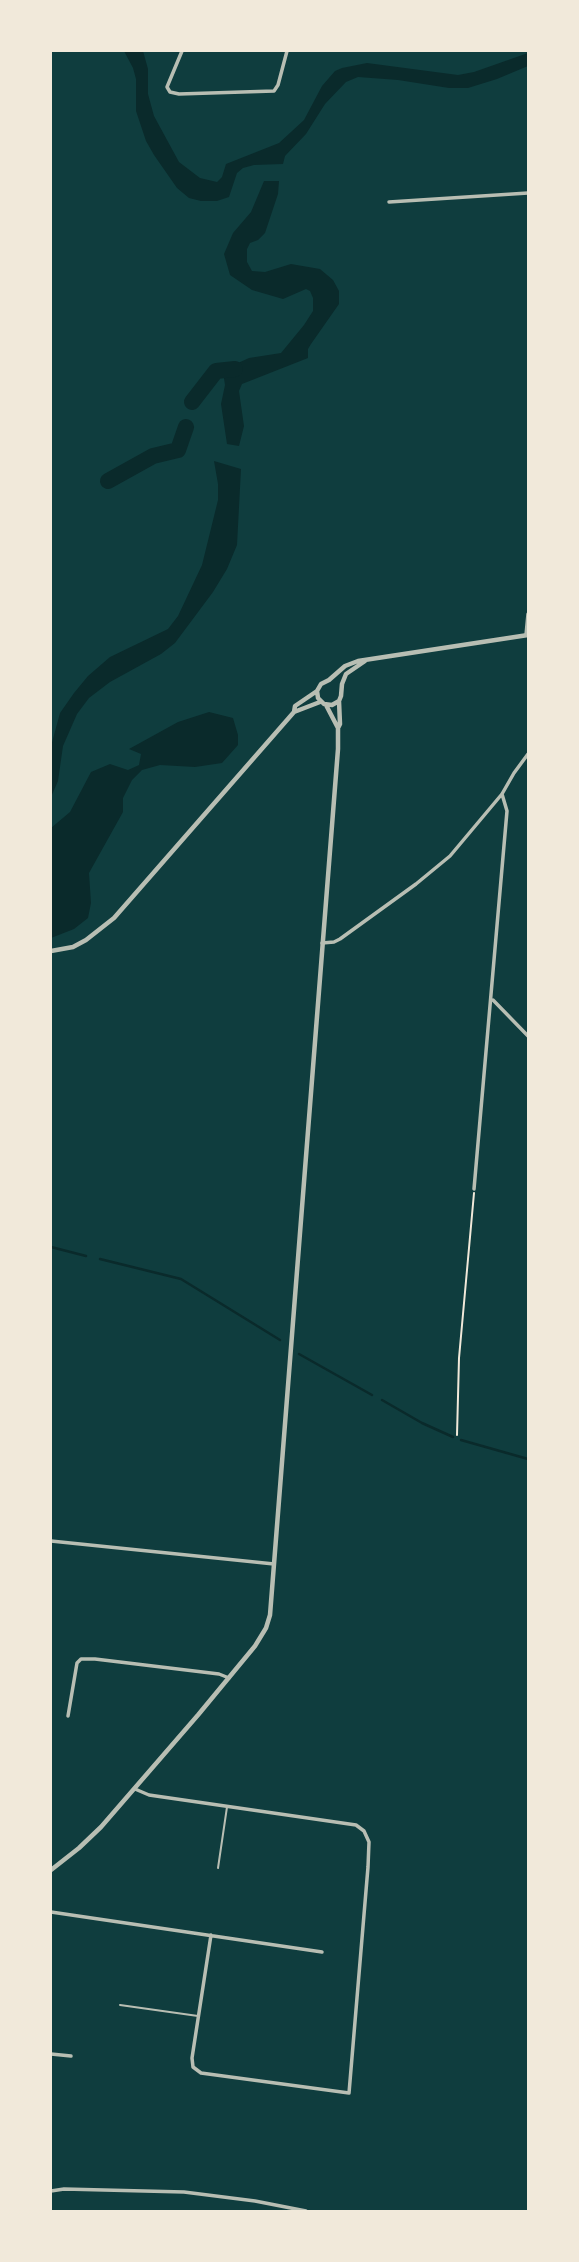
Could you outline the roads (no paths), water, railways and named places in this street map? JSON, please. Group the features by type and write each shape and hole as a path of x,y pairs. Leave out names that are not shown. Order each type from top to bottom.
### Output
{"street":[{"path":"182,51 167,87 170,92 179,94 274,91 287,51"},
{"path":"389,202 528,193"},
{"path":"294,712 294,707 300,701 354,662 527,635 528,614"},
{"path":"341,688 350,670 365,661"},
{"path":"51,1870 91,1837 135,1788 255,1646 270,1615 338,728 341,721 341,688 329,680"},
{"path":"317,691 320,702"},
{"path":"51,951 80,944 114,918 294,712 320,702 332,705 339,701"},
{"path":"326,705 338,728"},
{"path":"322,943 340,939 450,856 502,794 528,754"},
{"path":"474,1189 507,810 502,794"},
{"path":"492,999 528,1036"},
{"path":"51,1542 274,1564"},
{"path":"68,1716 77,1663 81,1659 219,1674 229,1678"},
{"path":"135,1788 149,1795 356,1825 365,1831 369,1842 368,1867 349,2094 196,2071 192,2058 211,1935"},
{"path":"51,1912 322,1952"},
{"path":"51,2054 71,2056"},
{"path":"51,2191 78,2189 188,2193 256,2201 306,2211"}],"lane":[{"path":"218,1868 228,1806"},
{"path":"120,2005 198,2016"}],"water":[{"path":"124,51 143,51 148,69 148,94 154,116 179,162 200,178 217,182 222,177 226,164 279,143 304,120 322,86 335,71 342,68 367,63 458,75 528,53 528,66 468,88 358,77 346,82 325,104 306,134 285,156 283,164 243,168 237,173 229,197 217,201 201,201 189,198 177,188 146,141 136,111 136,79"},
{"path":"264,181 279,181 278,194 265,233 250,243 247,249 247,262 252,271 265,272 291,264 320,269 333,280 339,291 339,304 308,349 308,358 242,384 239,391 244,426 239,446 227,444 221,404 225,367 229,363 238,363 249,358 281,353 313,311 313,298 306,289 283,299 252,290 230,275 224,254 233,233 251,212"},
{"path":"214,461 241,469 237,545 227,569 175,643 161,654 110,682 89,698 77,714 63,746 58,781 51,797 51,746 60,713 74,693 88,676 110,657 168,629 178,616 202,565 218,500"},
{"path":"209,712 233,718 238,745 222,763 195,767 160,765 142,770 132,780 123,798 123,812 89,873 91,903 88,918 74,929 51,938 51,828 70,812 91,772 110,764 128,770 139,765 141,754 129,749 178,722"}],"waterway":[{"path":"192,402 216,371 235,369"},
{"path":"108,481 153,456 178,450 186,427"},
{"path":"51,1247 86,1256"},
{"path":"100,1259 181,1279 280,1340"},
{"path":"299,1354 372,1395"},
{"path":"382,1400 453,1437"},
{"path":"461,1440 528,1459"}]}
